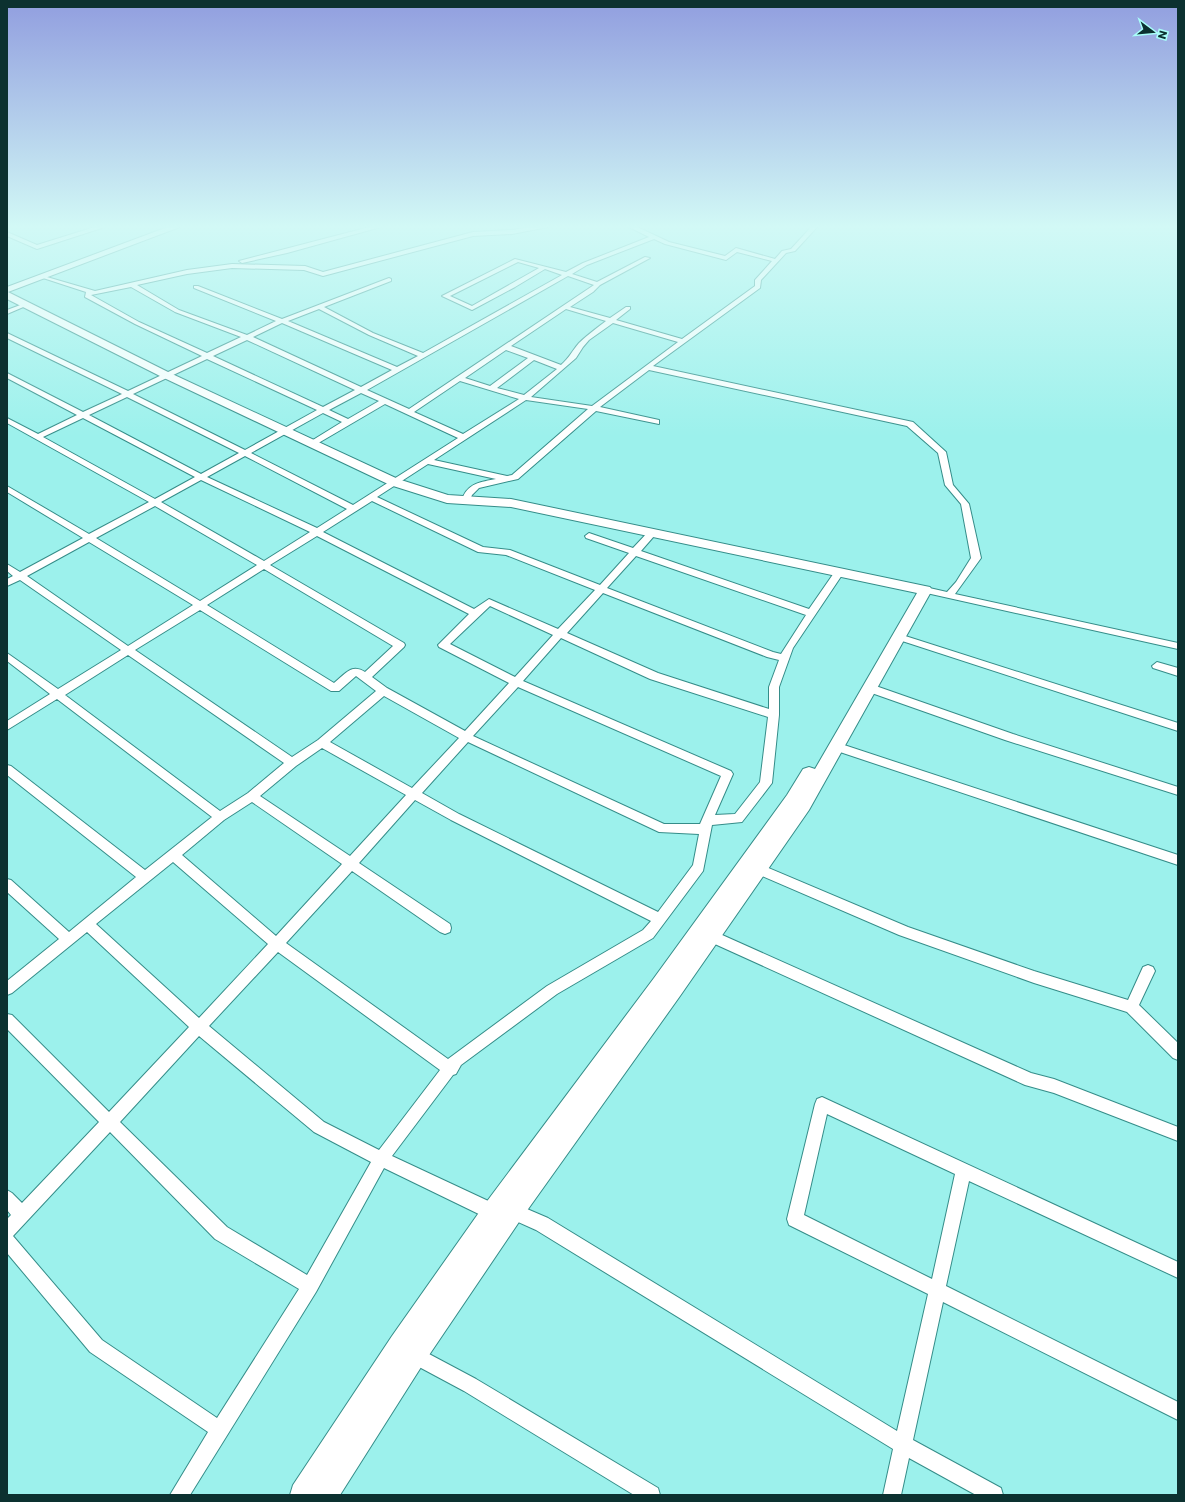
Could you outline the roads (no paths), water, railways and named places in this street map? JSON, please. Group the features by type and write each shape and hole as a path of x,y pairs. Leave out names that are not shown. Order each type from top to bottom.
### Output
{"street":[{"path":"7,295 166,375 394,482 447,499 511,503 949,595 1178,646"},
{"path":"88,295 106,307 348,422"},
{"path":"149,295 177,311 247,338 463,437"},
{"path":"217,295 284,321 397,370"},
{"path":"37,437 209,355 284,321 350,295"},
{"path":"447,295 445,296 472,308 496,295"},
{"path":"7,583 424,356 532,295"},
{"path":"409,412 585,295"},
{"path":"466,500 468,494 476,486 515,477 594,408 682,341 747,295"},
{"path":"7,312 25,305"},
{"path":"319,307 371,334 424,356"},
{"path":"565,307 682,341"},
{"path":"7,726 126,650 317,532 525,398 574,357 580,346 628,308"},
{"path":"7,335 128,394 353,508"},
{"path":"506,347 562,368"},
{"path":"491,390 534,357"},
{"path":"647,367 910,424 942,452 949,485 965,504 976,558 959,584 949,595"},
{"path":"7,375 201,477 317,532 475,613"},
{"path":"459,378 491,390 525,398 594,408 656,422"},
{"path":"312,443 385,401"},
{"path":"7,420 155,502 400,645 365,678"},
{"path":"427,461 507,479"},
{"path":"7,488 88,539 200,604 335,688 356,671 383,691 466,737 663,828 738,819 766,783 774,715 774,687 784,658 788,648 839,572"},
{"path":"371,497 481,550 507,552 599,590 771,655 784,658"},
{"path":"7,1231 277,944 652,532"},
{"path":"590,536 812,613"},
{"path":"7,567 292,763"},
{"path":"303,1495 401,1345 711,936 803,805 838,747 899,637 921,589"},
{"path":"324,1495 414,1355 503,1212 662,984 793,800 921,589"},
{"path":"180,1495 310,1286 381,1159 451,1069 456,1060 552,990 648,934 698,867 706,824 728,774 516,682 442,645 475,613 489,602 654,676 774,715"},
{"path":"899,637 1178,727"},
{"path":"7,656 220,817"},
{"path":"1157,666 1178,672"},
{"path":"870,688 1002,735 1178,790"},
{"path":"7,989 220,817 252,796 292,763 322,743 383,691"},
{"path":"322,743 455,817 660,919"},
{"path":"838,747 1178,860"},
{"path":"7,769 146,878"},
{"path":"252,796 445,928"},
{"path":"174,855 277,944 451,1069"},
{"path":"758,869 904,931 1034,977 1131,1008 1178,1053"},
{"path":"7,884 69,940"},
{"path":"88,925 199,1027 319,1127 381,1159 503,1212 542,1224 904,1445 994,1495"},
{"path":"711,936 1030,1080 1054,1086 1178,1134"},
{"path":"1131,1008 1148,971"},
{"path":"7,1020 108,1123 221,1233 310,1286"},
{"path":"1178,1270 822,1104 795,1219 1178,1411"},
{"path":"892,1495 904,1445 936,1290 964,1170"},
{"path":"7,1198 22,1215"},
{"path":"7,1241 96,1346 220,1430"},
{"path":"414,1355 470,1384 651,1495"}]}
